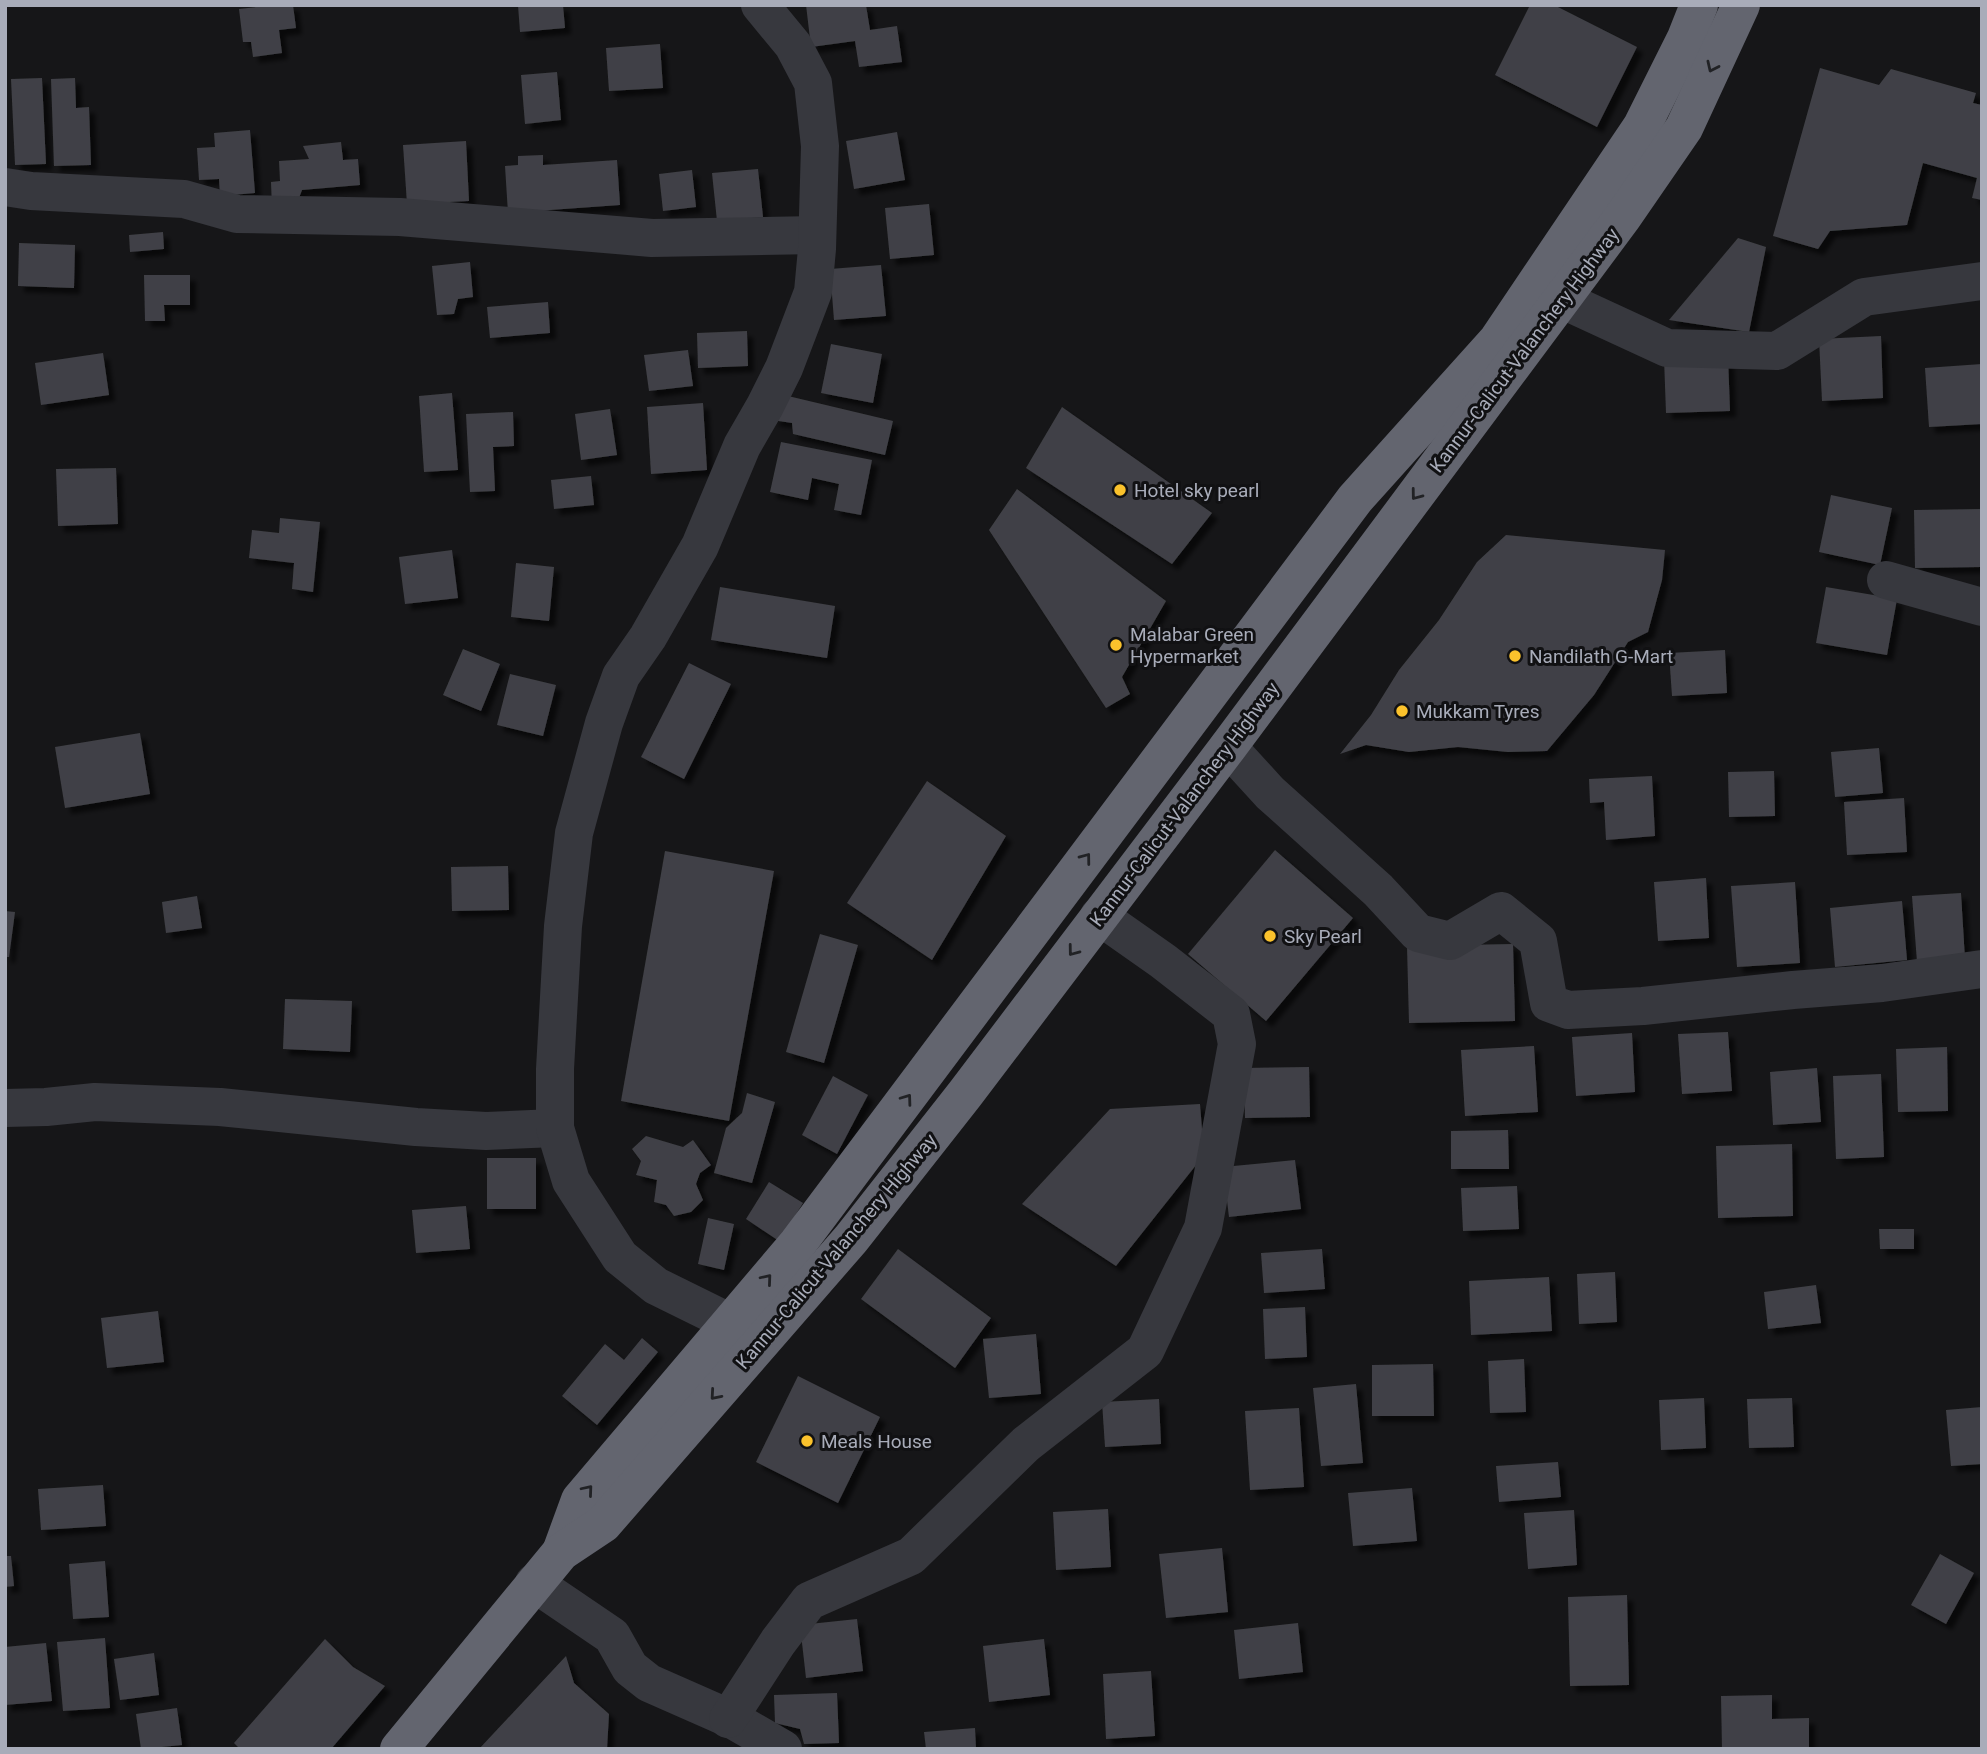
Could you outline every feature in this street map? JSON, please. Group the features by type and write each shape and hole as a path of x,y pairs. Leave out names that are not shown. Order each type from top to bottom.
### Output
{"highway":[{"name":"Kannur-Calicut-Valanchery Highway","path":"399,1749 561,1552 603,1524 747,1331 798,1243 1355,499 1497,341 1642,125 1686,38 1699,5"},
{"name":"Kannur-Calicut-Valanchery Highway","path":"747,1331 859,1229 965,1094 1228,747 1563,300 1684,128 1741,5"}],"street":[{"path":"747,1331 656,1286 620,1257 571,1181 555,1128 555,1069 563,926 575,833 587,777 604,723 621,676 648,637 700,546 741,446 784,368 813,292 820,146 813,83 793,45 760,5"},
{"path":"5,187 31,191 184,199 237,214 425,219 652,238 817,235"},
{"path":"1563,300 1667,348 1777,351 1864,297 1982,281"},
{"path":"1886,580 1982,607"},
{"path":"1228,747 1270,793 1378,890 1418,933 1450,941 1500,911 1538,941 1549,1003 1568,1010 1643,1006 1793,990 1882,984 1982,969"},
{"path":"727,1718 809,1601 911,1556 1026,1444 1145,1352 1203,1228 1237,1044 1231,1014 1099,916"},
{"path":"5,1108 96,1102 220,1107 416,1127 472,1130 555,1128"},
{"path":"534,1583 612,1636 630,1668 649,1683 727,1718 783,1749"}],"building":[{"path":"293,5 296,28 279,30 282,53 253,57 251,42 243,42 239,9"},
{"path":"518,5 563,5 565,28 520,32"},
{"path":"806,5 866,5 870,30 897,26 902,62 859,67 855,41 811,47"},
{"path":"1530,5 1554,5 1637,47 1597,127 1495,75"},
{"path":"660,44 663,88 609,91 606,48"},
{"path":"1820,68 1879,85 1891,69 1976,93 1973,103 1982,105 1982,200 1972,198 1977,178 1923,163 1907,225 1830,231 1818,249 1773,236"},
{"path":"557,72 561,120 525,124 521,75"},
{"path":"42,78 46,164 15,165 11,79"},
{"path":"75,78 76,108 89,107 91,165 54,166 51,79"},
{"path":"250,130 255,193 220,196 219,179 199,180 197,148 215,147 214,133"},
{"path":"897,132 905,180 854,189 846,141"},
{"path":"466,141 469,201 407,204 403,145"},
{"path":"341,142 343,160 358,159 360,185 302,190 296,206 272,208 271,182 280,181 279,161 309,159 303,146"},
{"path":"543,155 543,165 617,160 620,205 508,213 505,166 518,165 518,156"},
{"path":"758,169 763,217 717,221 712,173"},
{"path":"692,170 696,207 663,211 659,174"},
{"path":"929,204 934,255 890,259 885,208"},
{"path":"163,232 164,249 130,252 129,235"},
{"path":"1738,238 1766,247 1749,332 1669,320"},
{"path":"19,243 75,245 74,288 18,286"},
{"path":"470,262 473,297 458,299 454,314 437,315 432,266"},
{"path":"881,265 886,316 834,320 830,269"},
{"path":"144,275 190,275 190,305 164,305 165,321 145,321"},
{"path":"548,302 550,333 490,338 487,307"},
{"path":"747,331 748,366 698,368 697,333"},
{"path":"1881,336 1883,398 1822,401 1819,339"},
{"path":"831,344 882,354 873,403 821,393"},
{"path":"688,350 693,386 649,391 644,355"},
{"path":"103,353 109,395 41,405 35,363"},
{"path":"1728,357 1730,411 1666,413 1664,358"},
{"path":"1982,364 1982,424 1929,427 1925,368"},
{"path":"452,393 458,470 424,472 419,396"},
{"path":"788,396 893,421 885,455 793,434 792,423 772,420"},
{"path":"703,403 707,470 651,474 647,407"},
{"name":"Hotel sky pearl","path":"1062,407 1212,513 1172,564 1026,468"},
{"path":"610,409 617,455 581,460 575,414"},
{"path":"513,412 514,446 493,447 495,491 470,492 466,414"},
{"path":"781,442 872,460 861,515 834,510 839,484 812,478 808,500 770,492"},
{"path":"116,468 118,524 58,526 56,469"},
{"path":"591,476 594,505 554,509 551,480"},
{"path":"1017,489 1166,601 1122,677 1130,694 1106,708 989,530"},
{"path":"1831,495 1892,508 1880,565 1819,552"},
{"path":"1982,509 1982,567 1915,568 1914,510"},
{"path":"280,518 320,522 313,592 292,589 294,563 249,558 252,530 279,533"},
{"name":"Nandilath G-Mart","path":"1506,535 1665,550 1662,580 1648,632 1628,642 1594,695 1547,751 1508,752 1458,747 1409,752 1366,745 1340,754 1371,715 1399,670 1439,620 1477,562"},
{"path":"452,550 458,598 405,604 399,557"},
{"path":"516,563 554,567 549,621 511,617"},
{"path":"720,587 835,606 827,658 711,640"},
{"path":"1826,587 1897,599 1887,655 1816,643"},
{"path":"463,649 500,664 481,711 443,695"},
{"path":"1725,650 1727,693 1672,696 1669,653"},
{"path":"689,663 731,684 684,779 641,757"},
{"path":"510,674 556,685 543,736 497,725"},
{"path":"140,733 150,794 65,808 55,747"},
{"path":"1879,748 1883,793 1835,797 1831,752"},
{"path":"1774,771 1775,816 1729,817 1728,772"},
{"path":"1652,776 1655,836 1606,840 1604,802 1590,803 1589,779"},
{"path":"927,781 1006,836 932,960 847,903"},
{"path":"1904,798 1907,852 1847,855 1844,802"},
{"name":"Sky Pearl","path":"1275,850 1353,918 1266,1021 1188,954"},
{"path":"665,851 774,871 729,1121 621,1101"},
{"path":"508,866 509,910 452,911 451,867"},
{"path":"1706,878 1709,938 1658,941 1654,882"},
{"path":"1795,882 1800,963 1737,967 1731,886"},
{"path":"1961,893 1965,959 1917,962 1912,896"},
{"path":"197,896 202,928 166,933 162,902"},
{"path":"1902,901 1907,960 1835,967 1830,908"},
{"path":"5,911 15,912 9,957 5,957"},
{"path":"820,934 858,945 824,1063 786,1052"},
{"path":"1513,944 1515,1021 1409,1023 1407,946"},
{"path":"285,999 352,1001 350,1052 283,1049"},
{"path":"1728,1032 1732,1091 1682,1094 1678,1034"},
{"path":"1632,1033 1635,1092 1576,1096 1572,1037"},
{"path":"1534,1046 1538,1112 1465,1116 1461,1050"},
{"path":"1947,1047 1948,1111 1898,1112 1896,1049"},
{"path":"1309,1067 1310,1117 1245,1118 1244,1068"},
{"path":"1817,1068 1821,1122 1773,1125 1770,1072"},
{"path":"1881,1074 1884,1157 1836,1159 1833,1076"},
{"path":"833,1076 868,1095 837,1154 802,1135"},
{"path":"747,1093 775,1102 752,1183 714,1173 726,1128 742,1113"},
{"path":"1200,1104 1204,1155 1116,1266 1022,1204 1110,1109"},
{"path":"1508,1130 1509,1169 1451,1169 1451,1131"},
{"path":"646,1136 683,1147 693,1140 711,1165 700,1173 696,1184 703,1200 691,1212 674,1216 666,1205 654,1202 657,1180 636,1175 641,1161 632,1149"},
{"path":"1792,1144 1793,1216 1718,1218 1716,1146"},
{"path":"487,1158 536,1158 536,1209 487,1209"},
{"path":"1295,1160 1301,1209 1229,1217 1223,1167"},
{"path":"769,1182 803,1203 779,1241 746,1219"},
{"path":"1517,1186 1519,1229 1463,1231 1461,1188"},
{"path":"466,1206 470,1249 416,1253 412,1210"},
{"path":"708,1218 734,1224 724,1270 698,1264"},
{"path":"1879,1229 1914,1229 1914,1249 1880,1249"},
{"path":"898,1249 991,1318 955,1368 861,1299"},
{"path":"1322,1249 1325,1289 1264,1293 1261,1253"},
{"path":"1615,1272 1617,1322 1579,1324 1577,1274"},
{"path":"1549,1277 1552,1331 1471,1335 1469,1281"},
{"path":"1816,1285 1821,1323 1768,1329 1764,1292"},
{"path":"1305,1307 1307,1357 1265,1359 1263,1309"},
{"path":"158,1311 164,1362 107,1368 101,1318"},
{"path":"1036,1334 1041,1394 989,1398 983,1339"},
{"path":"642,1338 658,1352 597,1425 562,1396 605,1344 624,1360"},
{"path":"1524,1359 1526,1412 1490,1413 1488,1361"},
{"path":"1433,1364 1434,1416 1372,1416 1372,1365"},
{"path":"798,1376 880,1417 838,1503 756,1462"},
{"path":"1356,1384 1363,1463 1321,1466 1313,1388"},
{"path":"1704,1398 1706,1448 1661,1450 1659,1400"},
{"path":"1792,1398 1794,1447 1749,1448 1747,1399"},
{"path":"1159,1399 1161,1444 1105,1447 1102,1402"},
{"path":"1982,1407 1982,1464 1951,1466 1946,1410"},
{"path":"1299,1408 1304,1487 1250,1490 1245,1411"},
{"path":"1558,1462 1561,1497 1499,1502 1496,1466"},
{"path":"103,1485 106,1526 41,1530 38,1489"},
{"path":"1412,1488 1417,1541 1353,1546 1348,1493"},
{"path":"1108,1509 1111,1567 1056,1570 1053,1512"},
{"path":"1574,1510 1577,1565 1528,1569 1524,1513"},
{"path":"1222,1548 1228,1612 1166,1618 1159,1554"},
{"path":"1940,1554 1974,1573 1946,1624 1911,1605"},
{"path":"5,1556 11,1556 14,1586 5,1587"},
{"path":"105,1561 109,1617 73,1619 69,1564"},
{"path":"1627,1595 1629,1685 1570,1686 1568,1597"},
{"path":"857,1619 863,1671 806,1678 800,1625"},
{"path":"1298,1623 1303,1672 1239,1679 1234,1630"},
{"path":"105,1638 110,1708 63,1711 57,1642"},
{"path":"325,1639 353,1667 385,1686 331,1749 240,1749 234,1743"},
{"path":"1044,1639 1050,1695 989,1702 983,1646"},
{"path":"46,1643 52,1701 5,1705 5,1647"},
{"path":"154,1653 159,1695 120,1700 114,1659"},
{"path":"566,1656 574,1683 609,1714 607,1749 479,1749"},
{"path":"1151,1671 1155,1736 1106,1739 1103,1674"},
{"path":"837,1693 839,1743 804,1744 800,1729 775,1723 774,1695"},
{"path":"1772,1695 1772,1719 1809,1718 1809,1749 1722,1749 1721,1696"},
{"path":"177,1708 182,1745 141,1749 136,1714"},
{"path":"975,1728 976,1749 926,1749 924,1732"}],"place":[{"name":"Hotel sky pearl","path":"1120,490"},
{"name":"Malabar Green Hypermarket","path":"1116,645"},
{"name":"Nandilath G-Mart","path":"1515,656"},
{"name":"Mukkam Tyres","path":"1402,711"},
{"name":"Sky Pearl","path":"1270,936"},
{"name":"Meals House","path":"807,1441"}]}
